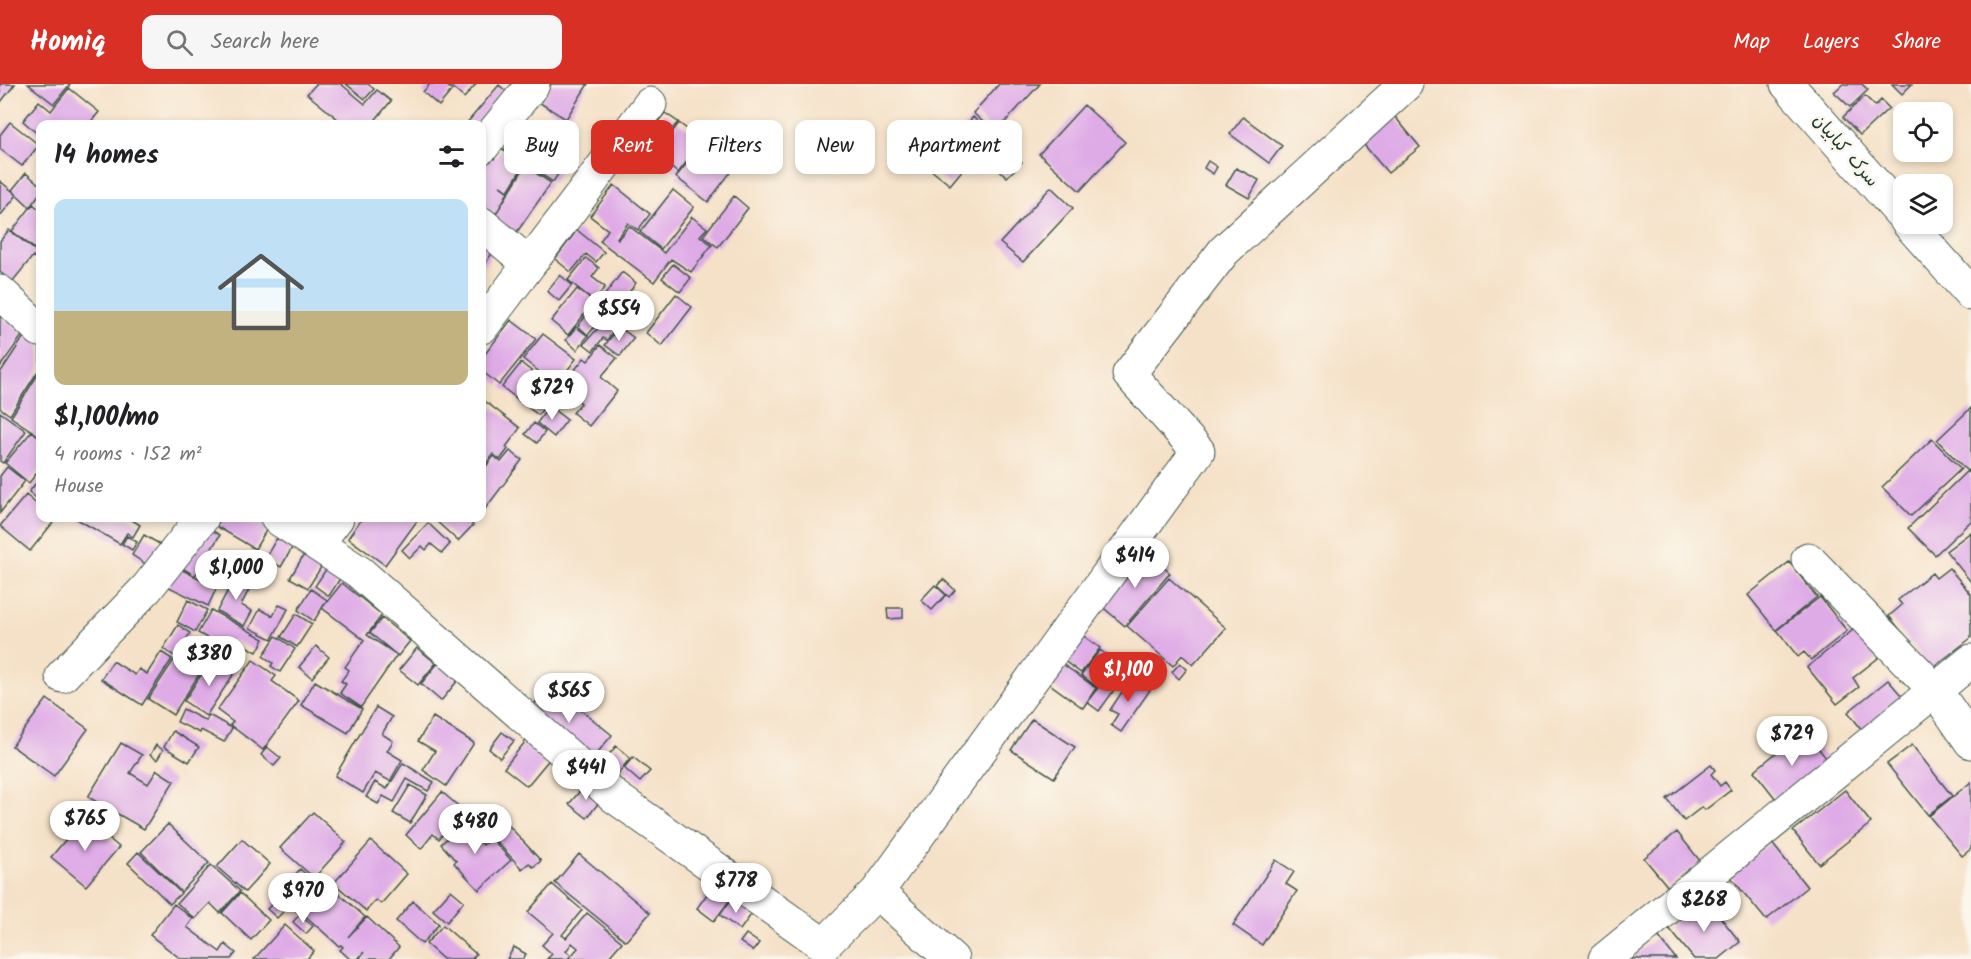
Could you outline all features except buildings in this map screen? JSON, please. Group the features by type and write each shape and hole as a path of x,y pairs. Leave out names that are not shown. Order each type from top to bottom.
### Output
{"street":[{"path":"486,142 533,84"},
{"path":"283,522 359,572 615,797 824,945 877,892 1198,451 1129,374 1224,251 1406,84"},
{"name":"سرک کبابیان","path":"1787,84 1893,204"},
{"path":"486,322 650,104"},
{"path":"486,227 529,264"},
{"path":"1918,234 1971,294"},
{"path":"0,292 36,326"},
{"path":"62,676 147,588 199,522"},
{"path":"317,544 334,522"},
{"path":"1808,559 1935,690 1971,742"},
{"path":"1605,959 1971,661"},
{"path":"877,892 952,959"}]}
